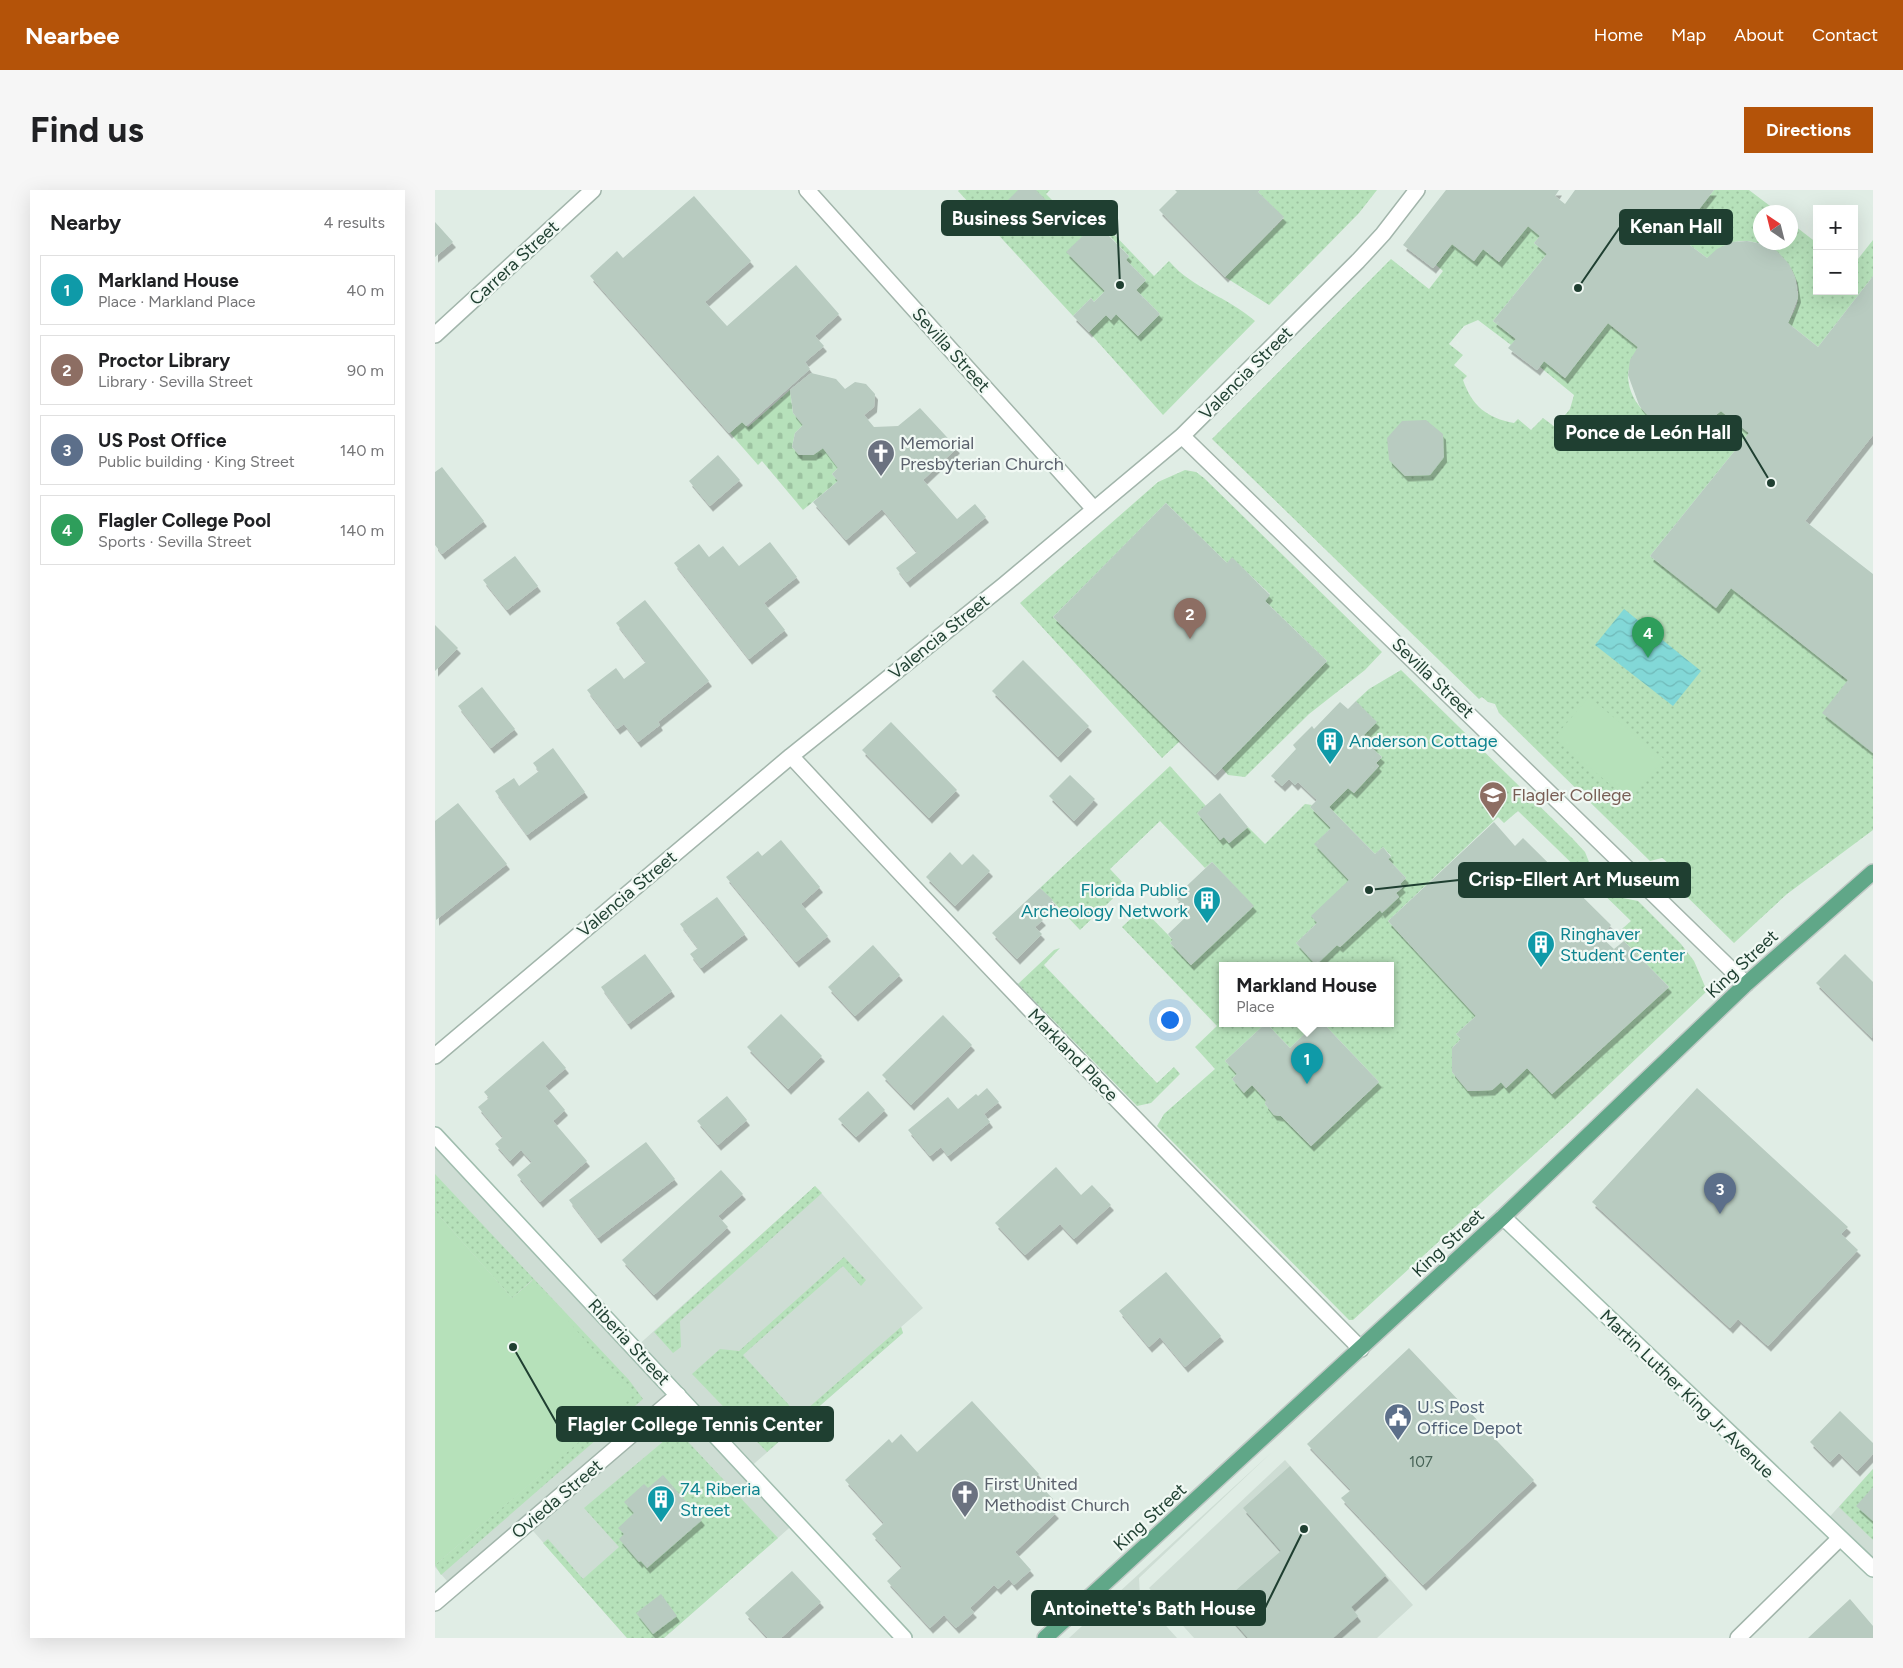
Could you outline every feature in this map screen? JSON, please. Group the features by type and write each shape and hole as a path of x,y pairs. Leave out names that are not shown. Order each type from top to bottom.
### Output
{"main road":[{"name":"King Street","path":"1045,1638 1503,1217 1746,984 1873,872"}],"street":[{"name":"Carrera Street","path":"435,335 593,190"},
{"name":"Sevilla Street","path":"807,190 1094,510"},
{"name":"Valencia Street","path":"435,1056 791,756 1004,585 1182,436 1358,261 1383,234 1417,190"},
{"name":"Sevilla Street","path":"1182,436 1746,984"},
{"name":"Markland Place","path":"791,756 972,951 1361,1349"},
{"name":"Riberia Street","path":"435,1135 904,1638"},
{"name":"Martin Luther King Jr Avenue","path":"1503,1217 1839,1539 1873,1569"},
{"name":"Ovieda Street","path":"435,1603 678,1395"},
{"path":"1738,1638 1839,1539"}],"shaded area":[{"path":"435,1135 635,1348 815,1186 923,1308 901,1327 903,1333 748,1469 796,1522 664,1638 627,1638 527,1524 453,1588 435,1567"},
{"path":"1273,1451 1139,1578 1140,1597 1177,1638 1069,1638"},
{"path":"1285,1460 1413,1605 1377,1638 1194,1638 1149,1588"},
{"path":"1873,1469 1873,1569 1824,1523"}],"green space":[{"path":"959,190 1050,190 1046,194 1066,214 1082,201 1154,276 1169,261 1189,279 1234,305 1255,321 1163,415 1089,332 1106,315 1111,320 1116,314 1138,336 1160,314 1136,290 1146,280 1126,260 1129,256 1106,232 1102,236 1093,226 1067,252 1105,291 1094,302 1091,298 1073,316"},
{"path":"1260,190 1377,190 1359,213 1269,305 1225,277 1284,218 1258,192"},
{"path":"1714,190 1749,190 1769,205 1753,205 1753,242 1731,243 1707,258 1678,236"},
{"path":"1528,226 1540,236 1534,243 1547,254 1493,321 1516,339 1511,345 1478,320 1464,326 1449,344 1463,355 1454,365 1467,376 1463,380 1471,397 1488,414 1504,421 1514,423 1518,419 1531,430 1543,418 1555,427 1570,409 1574,395 1540,367 1544,361 1565,378 1608,323 1638,347 1628,372 1630,388 1635,399 1650,417 1672,427 1696,428 1721,411 1749,433 1650,556 1716,607 1731,588 1848,680 1873,753 1873,830 1787,894 1734,943 1670,880 1670,867 1665,860 1662,858 1650,861 1499,713 1495,704 1488,702 1482,697 1479,699 1212,439 1391,259 1429,289 1443,271 1436,265 1452,244 1474,261 1483,249 1499,262"},
{"path":"1798,228 1813,240 1813,295 1858,295 1858,259 1873,240 1873,276 1818,347 1788,323 1798,298 1797,286 1794,274 1788,263 1772,250 1798,250"},
{"path":"790,390 793,413 803,425 795,433 792,447 799,455 813,455 823,448 838,468 832,474 838,481 803,510 762,461 758,465 730,433 742,422 748,427"},
{"path":"1185,470 1196,472 1204,478 1382,652 1365,670 1309,714 1245,777 1228,775 1222,768 1327,661 1265,601 1270,594 1232,558 1227,563 1166,503 1053,617 1180,741 1162,758 1020,603 1158,482"},
{"path":"1401,670 1572,838 1585,852 1591,867 1623,898 1638,901 1681,944 1694,961 1707,991 1574,1118 1353,1320 1349,1320 1157,1126 1164,1114 1215,1069 1195,1047 1217,1026 1122,927 1142,908 1173,940 1170,943 1191,965 1253,906 1212,862 1205,868 1160,821 1110,869 1126,886 1080,930 1040,888 1170,766 1206,806 1197,813 1220,840 1224,837 1229,843 1248,827 1265,844 1305,804 1312,805 1310,807 1331,828 1315,844 1349,880 1317,923 1296,943 1314,962 1219,962 1219,1027 1262,1027 1225,1061 1237,1074 1232,1079 1244,1092 1252,1085 1266,1100 1265,1104 1274,1115 1281,1116 1311,1146 1379,1082 1327,1027 1394,1027 1394,962 1318,962 1337,945 1340,947 1380,910 1382,912 1399,897 1396,893 1403,887 1400,884 1406,878 1388,859 1391,856 1383,847 1375,854 1329,807 1348,788 1354,793 1379,766 1376,763 1382,757 1372,748 1375,745 1364,735 1356,701 1369,689","holes":["1518,811 1631,921 1622,929 1628,936 1624,941 1669,987 1552,1094 1527,1068 1506,1088 1501,1082 1492,1090 1468,1091 1452,1072 1452,1048 1461,1039 1456,1034 1476,1016 1388,921 1498,817 1504,823"]},
{"path":"1589,697 1664,759 1629,800 1554,738"},
{"path":"1060,948 1044,965 1157,1083 1174,1067 1180,1074 1151,1103 1137,1106 1018,984 1054,950"},
{"path":"1270,1027 1312,1027 1290,1048"},
{"path":"435,1174 629,1380 643,1399 441,1575 435,1565 632,1396 532,1280 512,1298 435,1211"},
{"path":"815,1186 822,1193 680,1321 681,1347 673,1353 654,1332"},
{"path":"435,1211 512,1298 533,1280 633,1396 435,1565"},
{"path":"844,1257 866,1280 861,1286 843,1266 743,1355 799,1416 901,1327 903,1333 767,1452 692,1374 720,1349 739,1351"},
{"path":"677,1430 778,1538 664,1638 627,1638 543,1543 548,1539 583,1579 619,1547 584,1508"},
{"path":"1873,1469 1873,1540 1839,1507"}],"water":[{"path":"1624,609 1701,671 1673,706 1595,645"}],"building":[{"path":"1018,190 1036,190 1054,208 1034,228 1007,201"},
{"path":"1175,190 1260,190 1258,192 1284,217 1225,277 1159,210 1177,192"},
{"path":"1446,190 1559,190 1555,196 1565,204 1575,190 1714,190 1678,236 1707,258 1717,249 1732,242 1753,242 1753,250 1777,251 1789,264 1795,278 1798,297 1788,323 1818,347 1873,276 1873,435 1805,521 1873,574 1873,753 1822,713 1848,680 1731,588 1716,608 1650,556 1749,433 1721,411 1698,428 1680,428 1663,425 1648,416 1639,405 1628,375 1630,360 1638,347 1608,323 1565,378 1544,361 1537,370 1508,348 1516,339 1493,321 1547,254 1534,243 1540,236 1528,226 1499,262 1483,249 1474,261 1452,244 1433,268 1403,245"},
{"path":"694,196 751,261 705,302 727,326 796,265 839,314 815,336 824,346 805,362 810,369 746,426 742,422 729,433 590,276 617,251 623,258"},
{"path":"435,222 453,242 435,257"},
{"path":"1093,226 1102,236 1105,232 1129,256 1126,260 1146,280 1136,290 1160,314 1138,336 1116,314 1111,320 1106,315 1089,332 1073,316 1091,298 1094,302 1105,291 1066,252"},
{"name":"Memorial Presbyterian Church","path":"811,373 836,379 845,389 855,382 866,384 875,394 874,407 864,415 874,427 898,426 920,408 957,448 923,480 957,519 975,504 986,517 907,582 896,568 917,552 882,509 846,540 813,502 838,481 832,474 838,468 823,448 813,455 799,455 792,447 795,433 803,425 793,413 790,390"},
{"path":"1426,420 1443,434 1444,457 1430,475 1405,476 1389,460 1387,438 1402,421"},
{"path":"718,455 740,480 710,506 689,481"},
{"path":"442,467 484,521 442,554 435,545 435,472"},
{"path":"1166,503 1227,563 1232,557 1270,595 1265,601 1327,661 1215,775 1053,617"},
{"path":"770,542 797,577 764,603 785,630 749,659 674,563 699,544 709,557 723,546 739,566"},
{"path":"515,556 538,586 507,610 483,580"},
{"path":"645,600 709,681 658,722 660,725 638,742 624,724 617,729 587,690 616,668 624,679 646,662 616,623"},
{"path":"435,625 458,648 435,671"},
{"path":"1023,660 1089,726 1058,757 992,691"},
{"path":"482,687 515,729 491,748 458,706"},
{"path":"1356,701 1377,722 1364,735 1375,745 1372,748 1382,757 1376,763 1379,766 1354,793 1348,788 1329,807 1375,854 1383,847 1391,857 1388,859 1406,878 1400,884 1403,887 1396,893 1399,897 1382,913 1380,910 1340,947 1337,945 1319,962 1313,962 1296,943 1317,923 1311,916 1349,880 1314,844 1331,828 1310,807 1317,800 1298,782 1295,785 1289,779 1282,786 1271,776 1296,749 1293,745 1312,726 1314,729 1340,702 1348,709"},
{"path":"891,722 957,790 929,818 862,750"},
{"path":"553,748 585,792 527,835 495,791 514,778 519,786 539,771 533,763"},
{"path":"1070,775 1095,799 1074,821 1049,796"},
{"path":"1220,793 1248,827 1229,843 1224,837 1220,840 1197,813"},
{"path":"458,803 507,864 436,920 435,821"},
{"name":"Ringhaver Student Center","path":"1494,822 1515,846 1523,838 1611,925 1601,937 1614,949 1624,941 1669,987 1552,1094 1527,1068 1506,1088 1501,1082 1492,1090 1468,1091 1452,1072 1452,1048 1461,1039 1456,1034 1476,1016 1388,921"},
{"path":"781,840 820,887 801,904 828,936 796,962 726,877 758,851 762,856"},
{"path":"950,852 962,865 973,854 990,871 955,906 926,877"},
{"name":"Florida Public Archeology Network","path":"1212,862 1254,906 1191,965 1170,943 1173,940 1168,934 1190,913 1175,897"},
{"path":"1040,888 1053,900 1038,915 1043,920 1035,927 1042,934 1017,959 992,933"},
{"path":"717,897 745,934 701,968 690,954 698,948 680,924"},
{"path":"873,945 900,975 855,1016 828,987"},
{"path":"645,954 672,991 628,1024 601,987"},
{"path":"1845,954 1873,982 1872,1038 1816,983"},
{"path":"781,1014 822,1056 788,1089 747,1047"},
{"path":"943,1015 972,1045 911,1105 882,1075"},
{"path":"1262,1027 1270,1027 1290,1048 1312,1027 1327,1027 1379,1082 1311,1146 1281,1116 1274,1115 1265,1104 1266,1100 1252,1085 1244,1093 1232,1079 1237,1074 1225,1061"},
{"path":"543,1041 566,1068 545,1086 565,1110 553,1121 587,1161 540,1202 517,1175 532,1162 521,1150 510,1161 495,1144 503,1137 478,1107 489,1098 484,1092"},
{"path":"987,1088 999,1102 984,1114 990,1122 948,1156 941,1147 930,1156 908,1130 948,1097 958,1109 976,1094 978,1096"},
{"path":"1697,1088 1848,1227 1841,1234 1858,1250 1768,1346 1738,1319 1730,1328 1592,1202"},
{"path":"868,1091 885,1110 856,1137 838,1119"},
{"path":"727,1096 747,1120 718,1145 697,1121"},
{"path":"646,1142 675,1179 598,1238 569,1200"},
{"path":"1056,1167 1081,1195 1092,1185 1111,1205 1074,1239 1060,1224 1025,1255 995,1223"},
{"path":"721,1170 743,1194 718,1216 728,1227 654,1295 622,1260"},
{"path":"1166,1272 1221,1336 1185,1367 1160,1337 1149,1347 1119,1311"},
{"path":"1409,1348 1534,1480 1423,1585 1341,1498 1351,1490 1307,1444"},
{"name":"First United Methodist Church","path":"972,1401 1039,1474 1034,1479 1053,1499 1047,1504 1056,1513 1015,1552 1031,1570 1014,1585 1009,1579 998,1589 994,1585 970,1608 974,1612 956,1628 944,1615 930,1628 887,1581 902,1567 872,1534 884,1523 845,1480 889,1439 892,1443 901,1434 917,1452"},
{"path":"1840,1411 1873,1443 1873,1454 1857,1471 1839,1453 1830,1462 1810,1442"},
{"path":"1290,1466 1386,1575 1351,1607 1358,1616 1333,1638 1248,1638 1219,1605 1281,1551 1243,1508"},
{"name":"74 Riberia Street","path":"663,1475 702,1520 647,1568 641,1561 639,1562 619,1539 624,1534 618,1528 634,1513 624,1502 644,1484 648,1488"},
{"path":"1873,1487 1873,1521 1856,1506"},
{"path":"792,1571 821,1602 781,1638 768,1638 745,1613"},
{"path":"661,1594 677,1616 653,1634 636,1613"},
{"path":"1850,1599 1873,1626 1873,1638 1808,1638"}],"place":[{"name":"Business Services","path":"1120,285"},
{"name":"Kenan Hall","path":"1578,288"},
{"name":"Memorial Presbyterian Church","path":"881,477"},
{"name":"Ponce de León Hall","path":"1771,483"},
{"name":"Proctor Library","path":"1190,639"},
{"name":"Flagler College Pool","path":"1648,658"},
{"name":"Anderson Cottage","path":"1330,765"},
{"name":"Flagler College","path":"1493,819"},
{"name":"Crisp-Ellert Art Museum","path":"1369,890"},
{"name":"Florida Public Archeology Network","path":"1207,924"},
{"name":"Ringhaver Student Center","path":"1541,968"},
{"name":"Markland House","path":"1307,1084"},
{"name":"US Post Office","path":"1720,1214"},
{"name":"Flagler College Tennis Center","path":"513,1347"},
{"name":"U.S Post Office Depot","path":"1398,1441"},
{"name":"First United Methodist Church","path":"965,1518"},
{"name":"74 Riberia Street","path":"661,1523"},
{"name":"Antoinette's Bath House","path":"1304,1529"}]}
